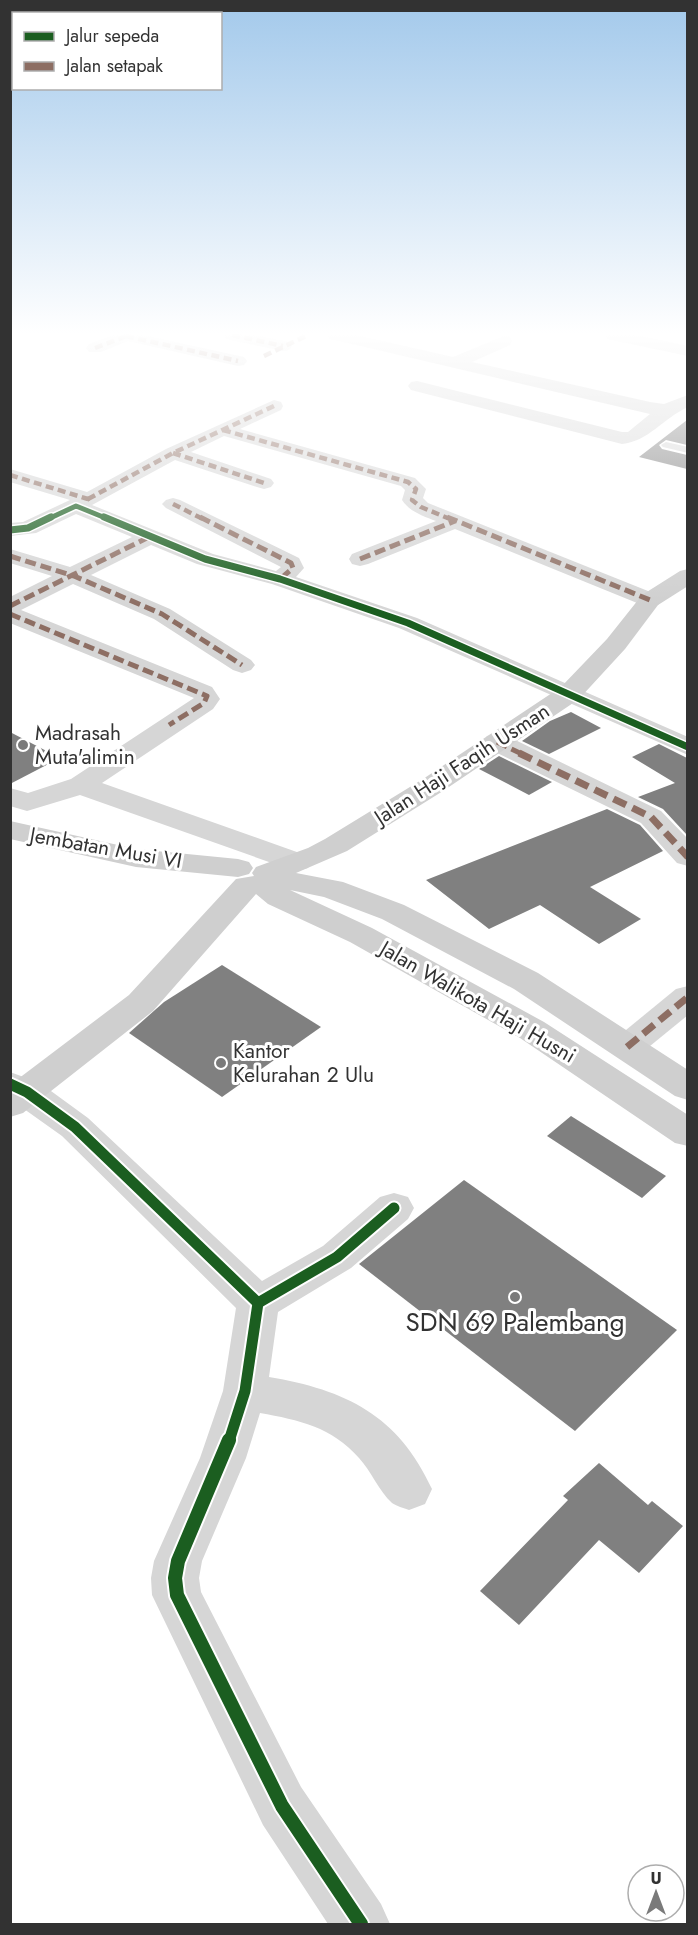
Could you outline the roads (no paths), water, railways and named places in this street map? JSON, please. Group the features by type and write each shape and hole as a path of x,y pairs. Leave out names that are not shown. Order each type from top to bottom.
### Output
{"street":[{"path":"10,530 28,528 82,503 173,453 233,425"},
{"path":"572,425 622,438 633,437 647,425"},
{"path":"223,430 408,482 416,489 412,500 415,504 651,600"},
{"path":"173,453 264,483"},
{"path":"10,475 82,503 205,560 280,579 408,623 570,693 687,747"},
{"path":"173,504 291,563 293,568 291,571 280,579"},
{"path":"360,559 455,521"},
{"path":"10,606 151,536"},
{"path":"10,556 74,576 162,614 242,665"},
{"name":"Jalan Haji Faqih Usman","path":"16,1093 141,1003 256,877 319,854 441,780 570,693 616,644 651,600 687,576"},
{"path":"10,614 207,696 204,703 81,785 27,802 10,796"},
{"path":"497,742 651,816 673,844 687,857"},
{"path":"81,785 297,862"},
{"name":"Jembatan Musi VI","path":"10,830 136,858 256,877"},
{"name":"Jalan Walikota Haji Husni","path":"256,877 332,889 393,912 526,981 687,1087"},
{"name":"Jalan Walikota Haji Husni","path":"256,877 279,897 361,935 531,1029 687,1133"},
{"path":"627,1047 687,997"},
{"path":"16,1093 75,1126 258,1303"},
{"path":"258,1303 337,1257 394,1208"},
{"path":"258,1303 245,1391 223,1458 178,1561 175,1578 177,1595 282,1806 361,1924"},
{"path":"245,1391 327,1408 347,1419 369,1437 409,1489"}],"lane":[{"path":"666,446 687,450"}],"place":[{"name":"Madrasah Muta'alimin","path":"23,745"},
{"name":"Kantor Kelurahan 2 Ulu","path":"221,1063"},
{"name":"SDN 69 Palembang","path":"515,1297"}]}
